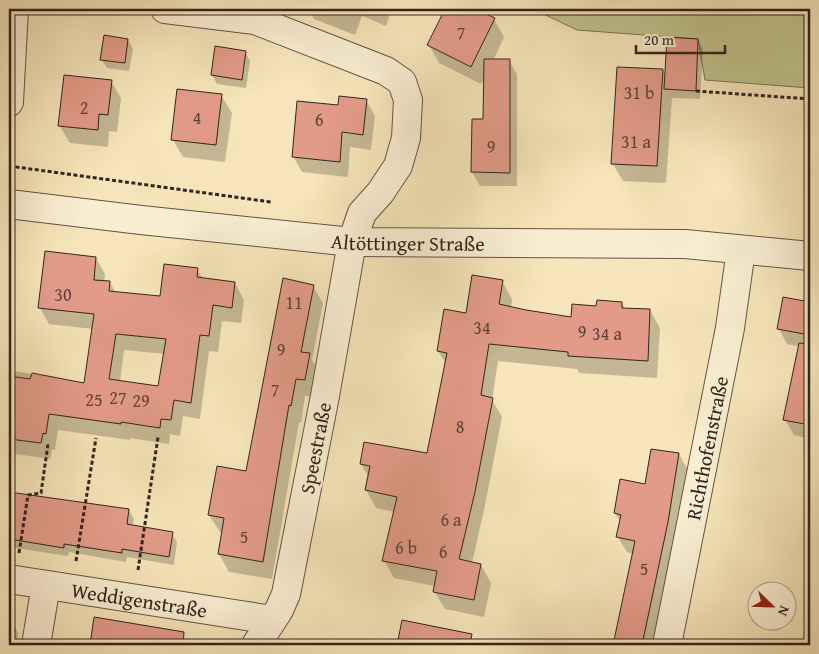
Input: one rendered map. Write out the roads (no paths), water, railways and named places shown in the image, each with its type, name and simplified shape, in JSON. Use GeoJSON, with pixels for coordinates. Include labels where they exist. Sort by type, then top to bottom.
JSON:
{"type":"FeatureCollection","features":[{"type":"Feature","properties":{"kind":"street"},"geometry":{"type":"LineString","coordinates":[[9,102],[14,9]]}},
{"type":"Feature","properties":{"kind":"street","name":"Speestraße"},"geometry":{"type":"LineString","coordinates":[[166,9],[255,20],[386,71],[402,82],[408,100],[406,138],[398,166],[380,193],[362,213],[352,242],[286,594],[279,610],[256,645]]}},
{"type":"Feature","properties":{"kind":"street","name":"Altöttinger Straße"},"geometry":{"type":"LineString","coordinates":[[9,204],[352,242],[685,244],[810,256]]}},
{"type":"Feature","properties":{"kind":"street","name":"Richthofenstraße"},"geometry":{"type":"LineString","coordinates":[[668,645],[730,328],[742,250]]}},
{"type":"Feature","properties":{"kind":"street","name":"Weddigenstraße"},"geometry":{"type":"LineString","coordinates":[[13,570],[46,585],[272,620]]}},
{"type":"Feature","properties":{"kind":"street"},"geometry":{"type":"LineString","coordinates":[[36,645],[46,585]]}}]}
